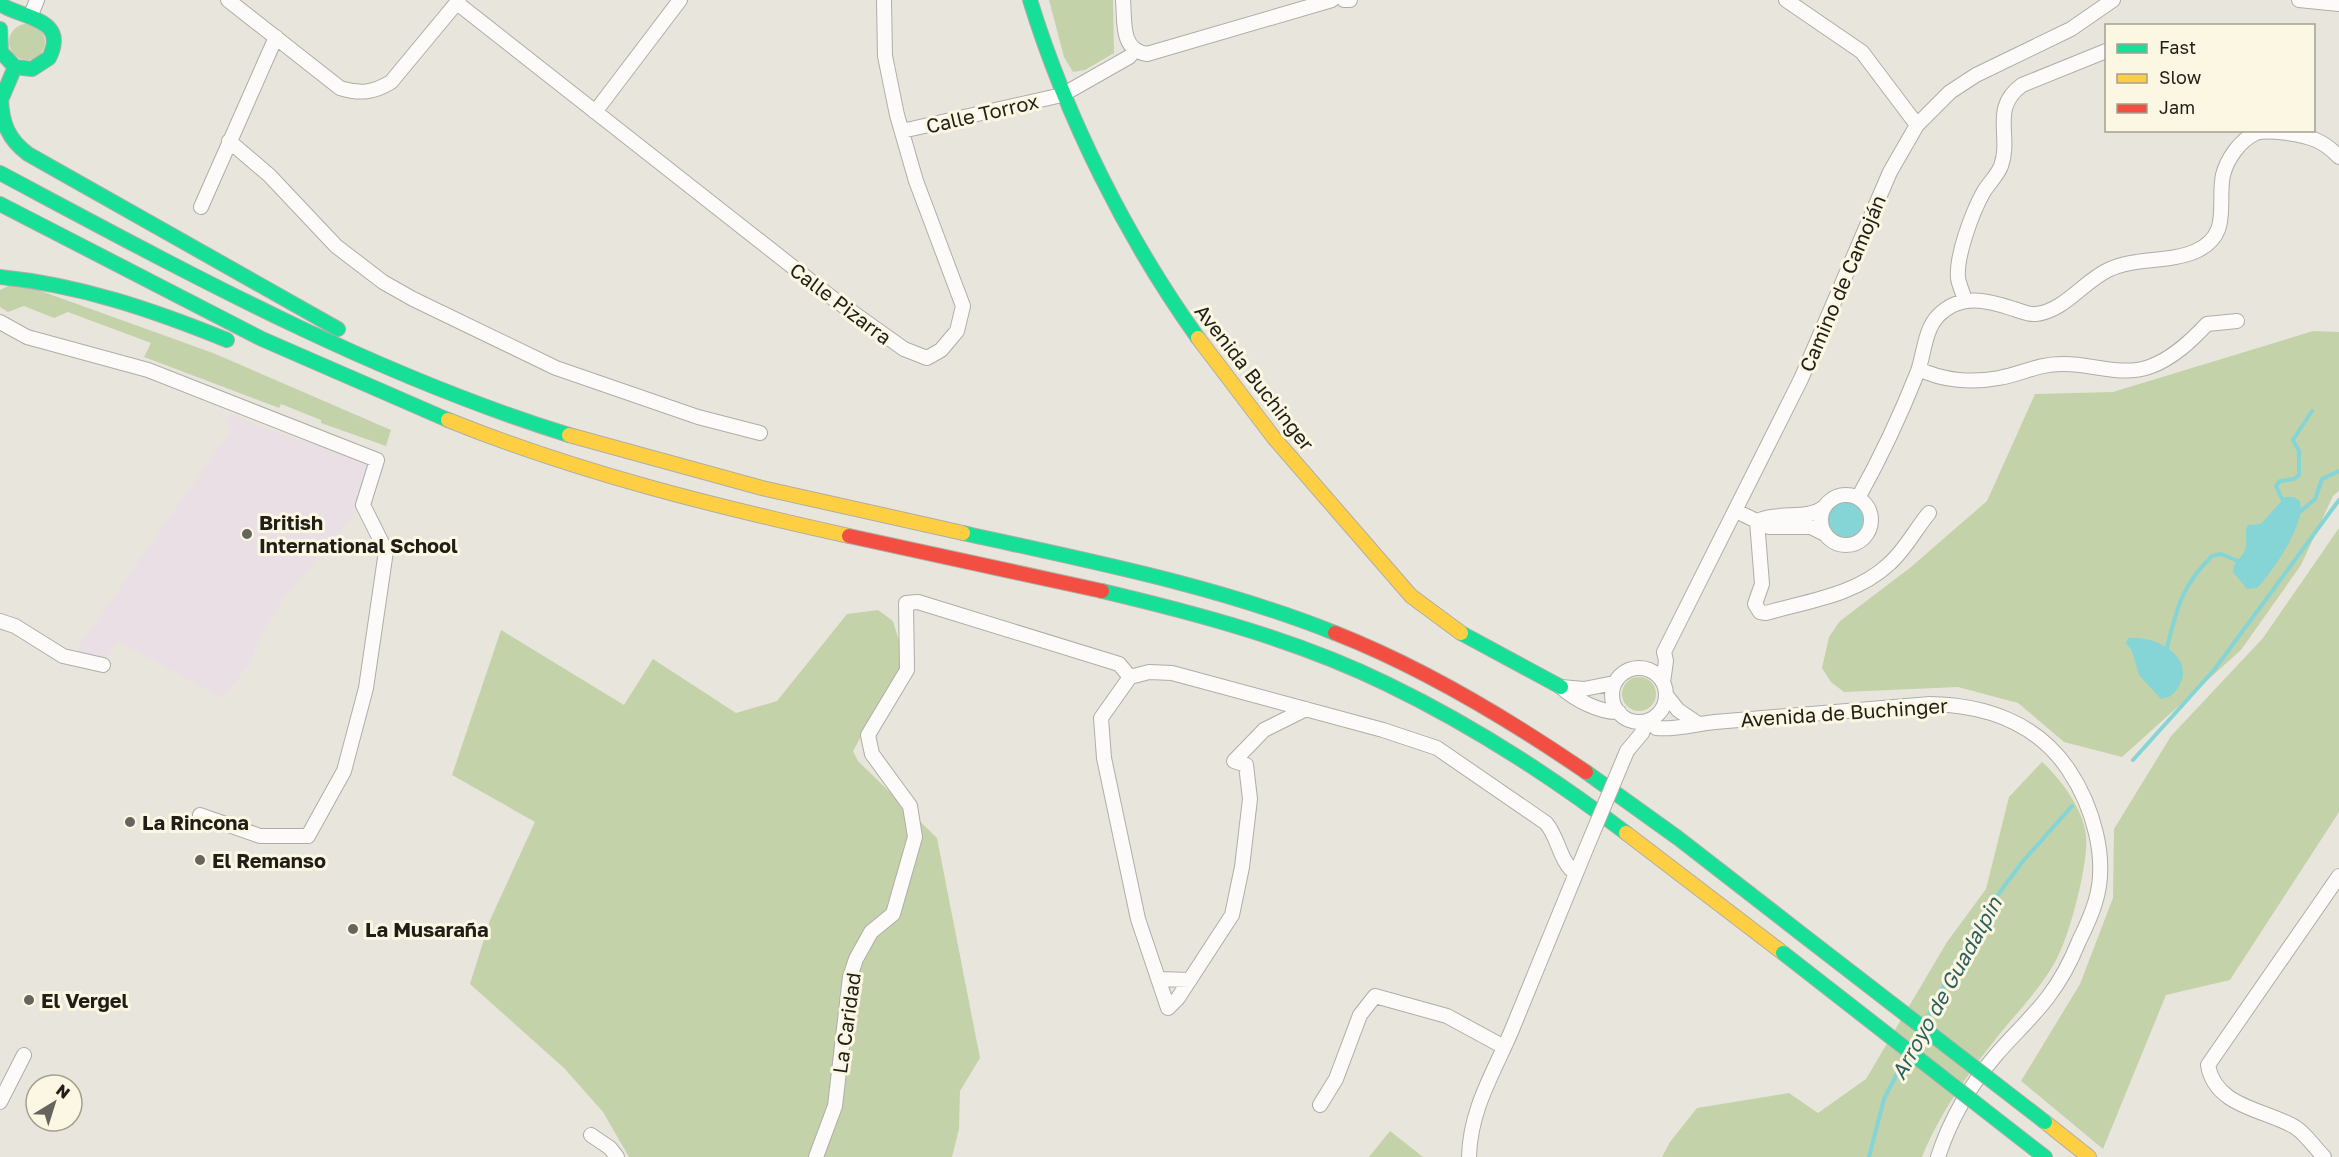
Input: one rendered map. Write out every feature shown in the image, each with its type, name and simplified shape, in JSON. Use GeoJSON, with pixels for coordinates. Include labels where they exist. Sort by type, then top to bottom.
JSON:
{"type":"FeatureCollection","features":[{"type":"Feature","properties":{"kind":"main road","name":"Avenida Buchinger"},"geometry":{"type":"LineString","coordinates":[[1030,0],[1042,43],[1062,95],[1150,267],[1203,345],[1251,408],[1411,596],[1439,620],[1509,662],[1561,687]]}},
{"type":"Feature","properties":{"kind":"main road"},"geometry":{"type":"LineString","coordinates":[[0,4],[43,20],[54,35],[53,54],[48,62],[32,70],[15,67],[1,52],[1,30],[15,17],[28,15]]}},
{"type":"Feature","properties":{"kind":"main road"},"geometry":{"type":"LineString","coordinates":[[15,67],[1,101],[5,130],[16,146],[347,334],[386,366]]}},
{"type":"Feature","properties":{"kind":"main road"},"geometry":{"type":"LineString","coordinates":[[0,173],[217,288],[386,366],[548,428],[692,470],[882,516],[1171,579],[1288,614],[1366,645],[1448,684],[1537,736],[1631,801],[2089,1157]]}},
{"type":"Feature","properties":{"kind":"main road"},"geometry":{"type":"LineString","coordinates":[[0,204],[209,314],[297,357],[437,417],[534,452],[680,496],[827,532],[1125,596],[1236,627],[1324,656],[1435,708],[1531,765],[1588,803],[2045,1157]]}},
{"type":"Feature","properties":{"kind":"main road"},"geometry":{"type":"LineString","coordinates":[[0,277],[36,280],[102,294],[164,314],[241,346],[297,357]]}},
{"type":"Feature","properties":{"kind":"street"},"geometry":{"type":"LineString","coordinates":[[28,15],[37,0]]}},
{"type":"Feature","properties":{"kind":"street"},"geometry":{"type":"LineString","coordinates":[[228,0],[340,88],[357,93],[377,91],[402,70],[458,2]]}},
{"type":"Feature","properties":{"kind":"street"},"geometry":{"type":"LineString","coordinates":[[595,112],[680,0]]}},
{"type":"Feature","properties":{"kind":"street","name":"Calle Pizarra"},"geometry":{"type":"LineString","coordinates":[[458,2],[831,297],[903,349],[927,358],[941,350],[957,331],[963,306],[916,181],[902,131],[885,56],[884,0]]}},
{"type":"Feature","properties":{"kind":"street"},"geometry":{"type":"LineString","coordinates":[[1124,0],[1127,40],[1135,50],[1147,54],[1332,0]]}},
{"type":"Feature","properties":{"kind":"street"},"geometry":{"type":"LineString","coordinates":[[1344,0],[1350,0]]}},
{"type":"Feature","properties":{"kind":"street"},"geometry":{"type":"LineString","coordinates":[[1786,0],[1862,52],[1917,125]]}},
{"type":"Feature","properties":{"kind":"street","name":"Camino de Camoján"},"geometry":{"type":"LineString","coordinates":[[1665,689],[1664,652],[1801,379],[1890,172],[1917,125],[1950,92],[1976,75],[2071,29],[2112,0]]}},
{"type":"Feature","properties":{"kind":"street"},"geometry":{"type":"LineString","coordinates":[[2299,0],[2339,4]]}},
{"type":"Feature","properties":{"kind":"street"},"geometry":{"type":"LineString","coordinates":[[201,207],[276,37]]}},
{"type":"Feature","properties":{"kind":"street","name":"Calle Torrox"},"geometry":{"type":"LineString","coordinates":[[902,131],[1062,95],[1129,57],[1135,50]]}},
{"type":"Feature","properties":{"kind":"street"},"geometry":{"type":"LineString","coordinates":[[1965,300],[1958,278],[1960,262],[1981,196],[2001,165],[2004,143],[2002,123],[2011,93],[2022,85],[2105,51]]}},
{"type":"Feature","properties":{"kind":"street"},"geometry":{"type":"LineString","coordinates":[[1858,498],[1879,461],[1919,369],[1924,347],[1936,318],[1948,307],[1965,300],[1980,300],[2033,315],[2049,312],[2090,279],[2111,268],[2197,251],[2212,239],[2222,222],[2223,177],[2228,160],[2257,133],[2311,136],[2329,146],[2339,157]]}},
{"type":"Feature","properties":{"kind":"street"},"geometry":{"type":"LineString","coordinates":[[229,141],[269,175],[336,246],[383,282],[413,299],[556,368],[698,417],[759,433]]}},
{"type":"Feature","properties":{"kind":"street"},"geometry":{"type":"LineString","coordinates":[[1919,369],[1931,375],[1969,381],[2001,378],[2049,364],[2083,364],[2103,369],[2147,368],[2163,361],[2189,342],[2207,324],[2237,321]]}},
{"type":"Feature","properties":{"kind":"street"},"geometry":{"type":"LineString","coordinates":[[0,322],[27,337],[148,370],[377,460],[363,505],[386,551],[366,688],[344,771],[308,836],[260,836],[200,815]]}},
{"type":"Feature","properties":{"kind":"street"},"geometry":{"type":"LineString","coordinates":[[1757,521],[1770,515],[1812,514],[1841,495],[1858,498],[1866,505],[1871,519],[1863,538],[1844,545],[1830,540],[1821,521],[1824,507]]}},
{"type":"Feature","properties":{"kind":"street"},"geometry":{"type":"LineString","coordinates":[[1736,511],[1769,527],[1811,527],[1826,534]]}},
{"type":"Feature","properties":{"kind":"street"},"geometry":{"type":"LineString","coordinates":[[1757,521],[1762,584],[1755,604],[1760,612],[1766,613],[1816,600],[1872,578],[1890,564],[1929,513]]}},
{"type":"Feature","properties":{"kind":"street","name":"La Caridad"},"geometry":{"type":"LineString","coordinates":[[816,1157],[835,1106],[850,977],[856,959],[871,932],[893,914],[915,837],[910,806],[872,754],[868,735],[907,670],[906,603],[918,602],[949,614],[1087,653],[1119,664],[1130,676]]}},
{"type":"Feature","properties":{"kind":"street"},"geometry":{"type":"LineString","coordinates":[[0,621],[15,626],[63,656],[103,665]]}},
{"type":"Feature","properties":{"kind":"street","name":"Camino de Camoján"},"geometry":{"type":"LineString","coordinates":[[1642,668],[1655,655],[1664,652]]}},
{"type":"Feature","properties":{"kind":"street"},"geometry":{"type":"LineString","coordinates":[[1627,751],[1626,732],[1612,700],[1614,683],[1628,669],[1642,668],[1654,672],[1678,710],[1697,723]]}},
{"type":"Feature","properties":{"kind":"street"},"geometry":{"type":"LineString","coordinates":[[1306,710],[1264,730],[1234,761],[1246,765],[1250,799],[1242,867],[1232,915],[1190,980],[1168,1008],[1138,919],[1104,758],[1101,718],[1130,676],[1149,672],[1172,673],[1306,710],[1418,742],[1453,758],[1546,823],[1554,833],[1566,863],[1576,874]]}},
{"type":"Feature","properties":{"kind":"street","name":"Avenida Buchinger"},"geometry":{"type":"LineString","coordinates":[[1561,687],[1584,689],[1614,683]]}},
{"type":"Feature","properties":{"kind":"street","name":"Avenida Buchinger"},"geometry":{"type":"LineString","coordinates":[[1561,687],[1569,694],[1609,713],[1620,714]]}},
{"type":"Feature","properties":{"kind":"street"},"geometry":{"type":"LineString","coordinates":[[1469,1157],[1470,1135],[1482,1092],[1504,1047],[1627,751],[1642,733],[1648,720],[1663,708],[1665,689]]}},
{"type":"Feature","properties":{"kind":"street","name":"Avenida de Buchinger"},"geometry":{"type":"LineString","coordinates":[[1648,720],[1656,728],[1689,728],[1697,723],[1930,704],[1961,704],[1984,709],[2030,732],[2049,747],[2080,787],[2088,806],[2098,850],[2100,875],[2096,902],[2059,982],[1972,1087],[1944,1139],[1938,1157]]}},
{"type":"Feature","properties":{"kind":"street"},"geometry":{"type":"LineString","coordinates":[[1620,714],[1634,721],[1648,720]]}},
{"type":"Feature","properties":{"kind":"street"},"geometry":{"type":"LineString","coordinates":[[2325,1157],[2296,1128],[2234,1102],[2210,1078],[2208,1065],[2339,876]]}},
{"type":"Feature","properties":{"kind":"street"},"geometry":{"type":"LineString","coordinates":[[1159,979],[1190,980]]}},
{"type":"Feature","properties":{"kind":"street"},"geometry":{"type":"LineString","coordinates":[[1320,1106],[1336,1079],[1360,1015],[1375,996],[1447,1016],[1504,1047]]}},
{"type":"Feature","properties":{"kind":"street"},"geometry":{"type":"LineString","coordinates":[[0,1102],[24,1055]]}},
{"type":"Feature","properties":{"kind":"street"},"geometry":{"type":"LineString","coordinates":[[591,1135],[610,1148],[617,1157]]}},
{"type":"Feature","properties":{"kind":"shaded area","name":"British International School"},"geometry":{"type":"Polygon","coordinates":[[[230,414],[295,439],[359,454],[367,460],[370,468],[357,511],[285,597],[261,635],[249,665],[222,698],[117,641],[107,657],[97,659],[74,653],[232,428],[224,422],[230,414]]]}},
{"type":"Feature","properties":{"kind":"green space"},"geometry":{"type":"Polygon","coordinates":[[[1049,0],[1113,0],[1114,53],[1085,70],[1073,72],[1064,57],[1049,0]]]}},
{"type":"Feature","properties":{"kind":"green space"},"geometry":{"type":"Polygon","coordinates":[[[27,24],[40,29],[45,42],[40,55],[27,60],[14,55],[9,42],[14,29],[27,24]]]}},
{"type":"Feature","properties":{"kind":"green space"},"geometry":{"type":"Polygon","coordinates":[[[10,285],[27,286],[213,353],[391,430],[386,446],[321,423],[321,420],[281,404],[279,408],[144,357],[151,343],[68,312],[54,318],[24,306],[8,312],[0,307],[0,290],[10,285]]]}},
{"type":"Feature","properties":{"kind":"green space"},"geometry":{"type":"Polygon","coordinates":[[[2313,331],[2339,332],[2339,491],[2333,496],[2301,565],[2241,650],[2122,757],[2064,742],[2018,703],[1958,687],[1844,692],[1831,682],[1822,668],[1829,637],[1840,621],[1911,567],[1987,501],[2035,394],[2113,392],[2313,331]]]}},
{"type":"Feature","properties":{"kind":"green space"},"geometry":{"type":"Polygon","coordinates":[[[2339,528],[2339,812],[2230,980],[2166,995],[2103,1149],[2021,1081],[2080,984],[2113,898],[2114,829],[2171,736],[2263,638],[2339,528]]]}},
{"type":"Feature","properties":{"kind":"green space"},"geometry":{"type":"Polygon","coordinates":[[[878,610],[893,621],[900,644],[901,671],[883,697],[853,751],[858,761],[937,838],[980,1058],[960,1091],[959,1129],[952,1157],[629,1157],[603,1112],[564,1068],[470,984],[490,920],[535,822],[452,775],[501,630],[624,705],[653,659],[736,713],[777,701],[847,614],[878,610]]]}},
{"type":"Feature","properties":{"kind":"green space"},"geometry":{"type":"Polygon","coordinates":[[[1639,677],[1651,682],[1656,694],[1651,706],[1639,711],[1627,706],[1622,694],[1627,682],[1639,677]]]}},
{"type":"Feature","properties":{"kind":"green space"},"geometry":{"type":"Polygon","coordinates":[[[2042,762],[2070,795],[2081,815],[2086,835],[2082,878],[2069,929],[2059,954],[2047,974],[1968,1075],[1947,1107],[1922,1157],[1662,1157],[1670,1142],[1697,1108],[1789,1093],[1818,1113],[1866,1079],[1947,942],[1986,889],[2009,797],[2042,762]]]}},
{"type":"Feature","properties":{"kind":"green space"},"geometry":{"type":"Polygon","coordinates":[[[1390,1131],[1423,1157],[1369,1157],[1390,1131]]]}},
{"type":"Feature","properties":{"kind":"water"},"geometry":{"type":"Polygon","coordinates":[[[2285,497],[2294,497],[2300,501],[2301,511],[2298,522],[2287,547],[2264,580],[2257,588],[2247,589],[2233,572],[2235,564],[2246,547],[2248,525],[2261,524],[2285,497]]]}},
{"type":"Feature","properties":{"kind":"water"},"geometry":{"type":"Polygon","coordinates":[[[1845,502],[1858,507],[1863,520],[1858,533],[1845,538],[1832,533],[1827,520],[1832,507],[1845,502]]]}},
{"type":"Feature","properties":{"kind":"water"},"geometry":{"type":"Polygon","coordinates":[[[2128,638],[2154,641],[2175,654],[2181,663],[2183,673],[2180,684],[2171,696],[2161,699],[2139,675],[2132,651],[2126,643],[2128,638]]]}},
{"type":"Feature","properties":{"kind":"waterway"},"geometry":{"type":"LineString","coordinates":[[2284,503],[2276,486],[2280,481],[2294,479],[2299,475],[2299,451],[2293,440],[2312,411]]}},
{"type":"Feature","properties":{"kind":"waterway"},"geometry":{"type":"LineString","coordinates":[[2300,512],[2315,499],[2322,479],[2339,471]]}},
{"type":"Feature","properties":{"kind":"waterway","name":"Arroyo de Guadalpin"},"geometry":{"type":"LineString","coordinates":[[2133,760],[2214,670],[2339,500]]}},
{"type":"Feature","properties":{"kind":"waterway"},"geometry":{"type":"LineString","coordinates":[[2166,652],[2181,600],[2193,578],[2212,556],[2221,554],[2238,561]]}},
{"type":"Feature","properties":{"kind":"waterway","name":"Arroyo de Guadalpin"},"geometry":{"type":"LineString","coordinates":[[1926,1020],[1979,920],[2023,861],[2072,806]]}},
{"type":"Feature","properties":{"kind":"waterway","name":"Arroyo de Guadalpin"},"geometry":{"type":"LineString","coordinates":[[1869,1157],[1884,1099],[1905,1058]]}},
{"type":"Feature","properties":{"kind":"traffic: fast"},"geometry":{"type":"LineString","coordinates":[[1030,0],[1061,88],[1101,176],[1147,260],[1198,338]]}},
{"type":"Feature","properties":{"kind":"traffic: fast"},"geometry":{"type":"LineString","coordinates":[[0,4],[48,27],[53,35],[54,45],[49,58],[32,69],[15,67],[1,52],[0,29]]}},
{"type":"Feature","properties":{"kind":"traffic: fast"},"geometry":{"type":"LineString","coordinates":[[0,102],[15,67]]}},
{"type":"Feature","properties":{"kind":"traffic: fast"},"geometry":{"type":"LineString","coordinates":[[1,99],[7,130],[15,142],[28,154],[338,329]]}},
{"type":"Feature","properties":{"kind":"traffic: fast"},"geometry":{"type":"LineString","coordinates":[[0,173],[278,318],[422,382],[569,435]]}},
{"type":"Feature","properties":{"kind":"traffic: fast"},"geometry":{"type":"LineString","coordinates":[[0,204],[262,339],[448,420]]}},
{"type":"Feature","properties":{"kind":"traffic: fast"},"geometry":{"type":"LineString","coordinates":[[0,277],[59,286],[116,300],[227,340]]}},
{"type":"Feature","properties":{"kind":"traffic: fast"},"geometry":{"type":"LineString","coordinates":[[963,533],[1104,564],[1198,588],[1290,616],[1335,633]]}},
{"type":"Feature","properties":{"kind":"traffic: fast"},"geometry":{"type":"LineString","coordinates":[[1102,591],[1175,609],[1283,641],[1353,668],[1419,700],[1510,752],[1569,791],[1626,833]]}},
{"type":"Feature","properties":{"kind":"traffic: fast"},"geometry":{"type":"LineString","coordinates":[[1461,633],[1561,687]]}},
{"type":"Feature","properties":{"kind":"traffic: fast"},"geometry":{"type":"LineString","coordinates":[[1586,772],[1678,838],[1799,932]]}},
{"type":"Feature","properties":{"kind":"traffic: fast"},"geometry":{"type":"LineString","coordinates":[[1799,932],[2045,1122]]}},
{"type":"Feature","properties":{"kind":"traffic: fast"},"geometry":{"type":"LineString","coordinates":[[1783,953],[2028,1144]]}},
{"type":"Feature","properties":{"kind":"traffic: fast"},"geometry":{"type":"LineString","coordinates":[[2028,1144],[2045,1157]]}},
{"type":"Feature","properties":{"kind":"traffic: slow"},"geometry":{"type":"LineString","coordinates":[[1198,338],[1274,438],[1411,596],[1461,633]]}},
{"type":"Feature","properties":{"kind":"traffic: slow"},"geometry":{"type":"LineString","coordinates":[[448,420],[596,472],[747,513],[849,536]]}},
{"type":"Feature","properties":{"kind":"traffic: slow"},"geometry":{"type":"LineString","coordinates":[[569,435],[762,488],[963,533]]}},
{"type":"Feature","properties":{"kind":"traffic: slow"},"geometry":{"type":"LineString","coordinates":[[1626,833],[1783,953]]}},
{"type":"Feature","properties":{"kind":"traffic: slow"},"geometry":{"type":"LineString","coordinates":[[2045,1122],[2089,1157]]}},
{"type":"Feature","properties":{"kind":"traffic: jam"},"geometry":{"type":"LineString","coordinates":[[849,536],[1102,591]]}},
{"type":"Feature","properties":{"kind":"traffic: jam"},"geometry":{"type":"LineString","coordinates":[[1335,633],[1401,662],[1464,695],[1526,732],[1586,772]]}},
{"type":"Feature","properties":{"kind":"place","name":"British International School"},"geometry":{"type":"Point","coordinates":[247,534]}},
{"type":"Feature","properties":{"kind":"place","name":"La Rincona"},"geometry":{"type":"Point","coordinates":[130,822]}},
{"type":"Feature","properties":{"kind":"place","name":"El Remanso"},"geometry":{"type":"Point","coordinates":[200,860]}},
{"type":"Feature","properties":{"kind":"place","name":"La Musaraña"},"geometry":{"type":"Point","coordinates":[353,929]}},
{"type":"Feature","properties":{"kind":"place","name":"El Vergel"},"geometry":{"type":"Point","coordinates":[29,1000]}}]}
